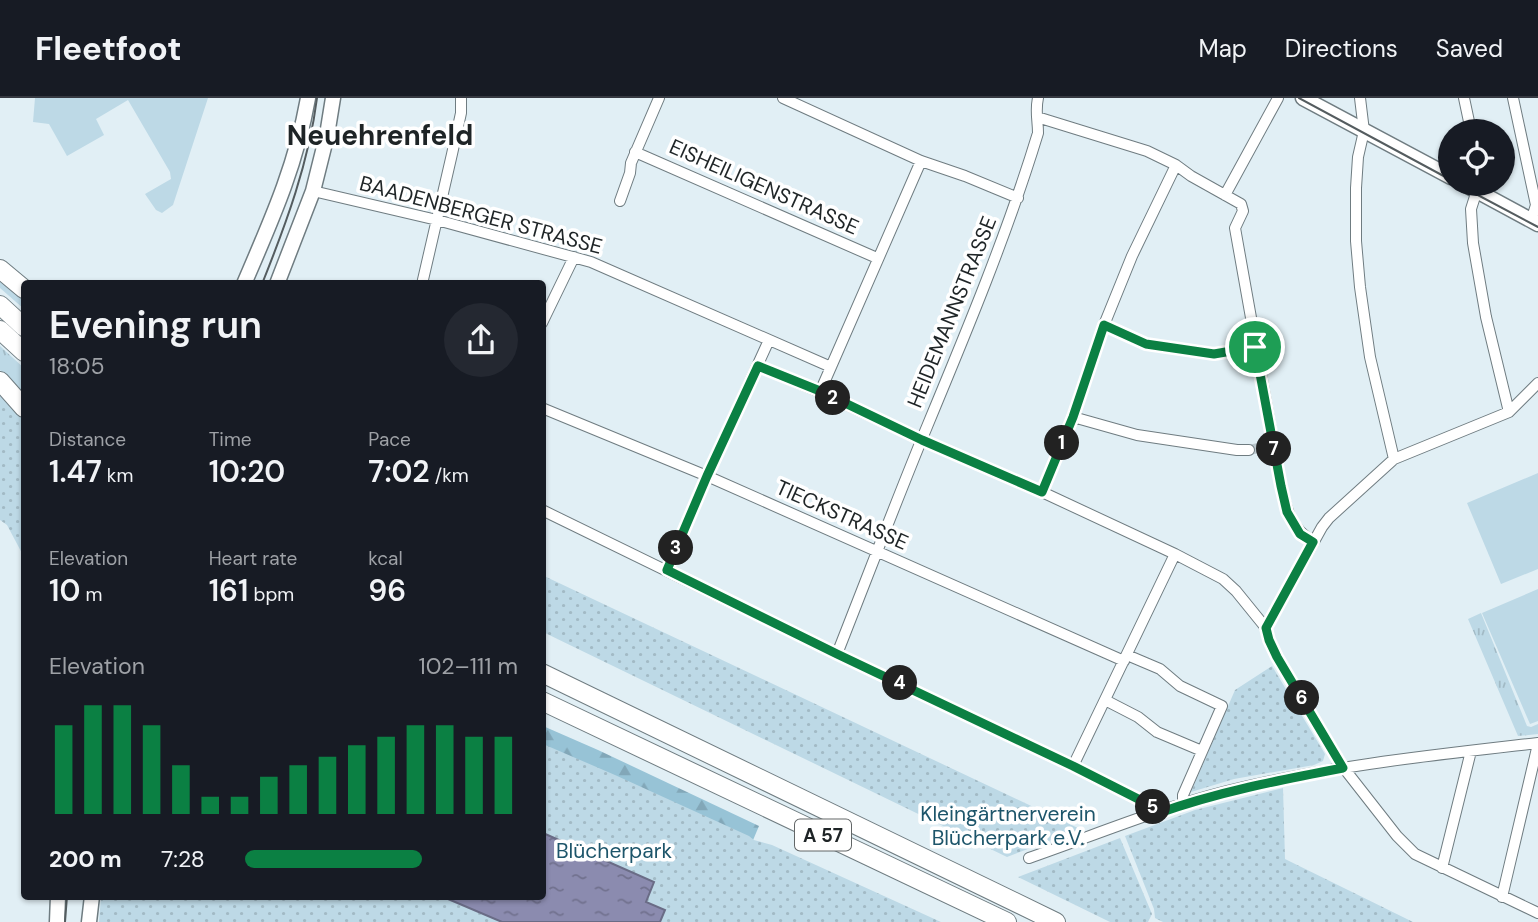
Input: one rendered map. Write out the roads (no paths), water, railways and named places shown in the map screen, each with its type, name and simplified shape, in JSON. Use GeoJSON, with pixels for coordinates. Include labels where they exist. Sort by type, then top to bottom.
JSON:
{"type":"FeatureCollection","features":[{"type":"Feature","properties":{"kind":"highway"},"geometry":{"type":"LineString","coordinates":[[0,269],[21,286]]}},
{"type":"Feature","properties":{"kind":"highway"},"geometry":{"type":"LineString","coordinates":[[0,305],[21,324]]}},
{"type":"Feature","properties":{"kind":"highway"},"geometry":{"type":"LineString","coordinates":[[0,330],[21,349]]}},
{"type":"Feature","properties":{"kind":"highway"},"geometry":{"type":"LineString","coordinates":[[0,381],[21,405]]}},
{"type":"Feature","properties":{"kind":"highway","name":"A 57"},"geometry":{"type":"LineString","coordinates":[[546,675],[1056,922]]}},
{"type":"Feature","properties":{"kind":"highway","name":"A 57"},"geometry":{"type":"LineString","coordinates":[[546,703],[1007,922]]}},
{"type":"Feature","properties":{"kind":"highway"},"geometry":{"type":"LineString","coordinates":[[546,716],[613,743],[639,748]]}},
{"type":"Feature","properties":{"kind":"main road"},"geometry":{"type":"LineString","coordinates":[[246,280],[287,180],[301,135],[308,98]]}},
{"type":"Feature","properties":{"kind":"main road"},"geometry":{"type":"LineString","coordinates":[[279,280],[313,191],[333,98]]}},
{"type":"Feature","properties":{"kind":"main road"},"geometry":{"type":"LineString","coordinates":[[1303,98],[1438,170]]}},
{"type":"Feature","properties":{"kind":"main road"},"geometry":{"type":"LineString","coordinates":[[1490,196],[1534,222]]}},
{"type":"Feature","properties":{"kind":"main road"},"geometry":{"type":"LineString","coordinates":[[57,922],[58,900]]}},
{"type":"Feature","properties":{"kind":"main road"},"geometry":{"type":"LineString","coordinates":[[89,922],[92,900]]}},
{"type":"Feature","properties":{"kind":"street"},"geometry":{"type":"LineString","coordinates":[[423,280],[461,113],[461,98]]}},
{"type":"Feature","properties":{"kind":"street","name":"EISHEILIGENSTRASSE"},"geometry":{"type":"LineString","coordinates":[[620,201],[635,152],[659,98]]}},
{"type":"Feature","properties":{"kind":"street"},"geometry":{"type":"LineString","coordinates":[[783,98],[921,161],[1018,198]]}},
{"type":"Feature","properties":{"kind":"street","name":"HEIDEMANNSTRASSE"},"geometry":{"type":"LineString","coordinates":[[837,654],[949,378],[1018,198],[1038,133],[1035,110],[1038,98]]}},
{"type":"Feature","properties":{"kind":"street"},"geometry":{"type":"LineString","coordinates":[[1225,195],[1278,98]]}},
{"type":"Feature","properties":{"kind":"street"},"geometry":{"type":"LineString","coordinates":[[1360,98],[1364,131],[1358,157],[1356,188],[1356,241],[1360,287],[1370,357],[1394,459]]}},
{"type":"Feature","properties":{"kind":"street"},"geometry":{"type":"LineString","coordinates":[[1464,98],[1468,119]]}},
{"type":"Feature","properties":{"kind":"street"},"geometry":{"type":"LineString","coordinates":[[1513,98],[1536,205],[1534,222]]}},
{"type":"Feature","properties":{"kind":"street"},"geometry":{"type":"LineString","coordinates":[[1037,117],[1147,151],[1241,204],[1243,211],[1235,228],[1268,446],[1287,512],[1300,534],[1313,542]]}},
{"type":"Feature","properties":{"kind":"street","name":"EISHEILIGENSTRASSE"},"geometry":{"type":"LineString","coordinates":[[635,152],[877,258]]}},
{"type":"Feature","properties":{"kind":"street"},"geometry":{"type":"LineString","coordinates":[[820,391],[921,161]]}},
{"type":"Feature","properties":{"kind":"street"},"geometry":{"type":"LineString","coordinates":[[1042,492],[1073,417],[1104,325],[1132,256],[1176,165]]}},
{"type":"Feature","properties":{"kind":"street","name":"BAADENBERGER STRASSE"},"geometry":{"type":"LineString","coordinates":[[313,191],[437,220],[591,262],[831,367]]}},
{"type":"Feature","properties":{"kind":"street"},"geometry":{"type":"LineString","coordinates":[[1472,196],[1473,243],[1486,317],[1509,412]]}},
{"type":"Feature","properties":{"kind":"street"},"geometry":{"type":"LineString","coordinates":[[546,315],[574,257]]}},
{"type":"Feature","properties":{"kind":"street"},"geometry":{"type":"LineString","coordinates":[[1104,325],[1146,344],[1200,352],[1214,354],[1255,347]]}},
{"type":"Feature","properties":{"kind":"street"},"geometry":{"type":"LineString","coordinates":[[667,570],[769,340]]}},
{"type":"Feature","properties":{"kind":"street"},"geometry":{"type":"LineString","coordinates":[[758,366],[820,391],[922,440],[1042,492],[1223,579],[1266,628],[1277,657],[1343,768],[1406,845],[1415,854],[1442,868],[1538,913]]}},
{"type":"Feature","properties":{"kind":"street"},"geometry":{"type":"LineString","coordinates":[[1266,628],[1329,518],[1394,459],[1509,412],[1538,383]]}},
{"type":"Feature","properties":{"kind":"street","name":"TIECKSTRASSE"},"geometry":{"type":"LineString","coordinates":[[546,410],[707,476],[1126,658],[1160,669],[1180,686],[1222,706],[1202,751]]}},
{"type":"Feature","properties":{"kind":"street"},"geometry":{"type":"LineString","coordinates":[[1073,417],[1137,435],[1249,450]]}},
{"type":"Feature","properties":{"kind":"street"},"geometry":{"type":"LineString","coordinates":[[546,512],[1073,766],[1152,806],[1156,814]]}},
{"type":"Feature","properties":{"kind":"street"},"geometry":{"type":"LineString","coordinates":[[1073,766],[1175,554]]}},
{"type":"Feature","properties":{"kind":"street"},"geometry":{"type":"LineString","coordinates":[[1105,700],[1138,717],[1157,732],[1202,751],[1183,795],[1183,804]]}},
{"type":"Feature","properties":{"kind":"street"},"geometry":{"type":"LineString","coordinates":[[1030,858],[1183,804],[1266,782],[1343,768],[1538,743],[1502,897]]}},
{"type":"Feature","properties":{"kind":"street"},"geometry":{"type":"LineString","coordinates":[[1442,868],[1471,751]]}},
{"type":"Feature","properties":{"kind":"water"},"geometry":{"type":"Polygon","coordinates":[[[546,834],[654,882],[646,902],[665,910],[660,922],[502,922],[450,900],[546,900],[546,834]]]}},
{"type":"Feature","properties":{"kind":"tunnel"},"geometry":{"type":"LineString","coordinates":[[1249,450],[1263,447]]}},
{"type":"Feature","properties":{"kind":"tram line"},"geometry":{"type":"LineString","coordinates":[[264,280],[288,216],[302,169],[317,98]]}},
{"type":"Feature","properties":{"kind":"tram line"},"geometry":{"type":"LineString","coordinates":[[1299,98],[1438,173]]}},
{"type":"Feature","properties":{"kind":"tram line"},"geometry":{"type":"LineString","coordinates":[[1480,196],[1538,227]]}},
{"type":"Feature","properties":{"kind":"tram line"},"geometry":{"type":"LineString","coordinates":[[65,922],[67,900]]}},
{"type":"Feature","properties":{"kind":"district","name":"Neuehrenfeld"},"geometry":{"type":"Point","coordinates":[380,135]}},
{"type":"Feature","properties":{"kind":"park label","name":"Kleingärtnerverein Blücherpark e.V."},"geometry":{"type":"Point","coordinates":[1008,826]}},
{"type":"Feature","properties":{"kind":"park label","name":"Blücherpark"},"geometry":{"type":"Point","coordinates":[614,851]}}]}
